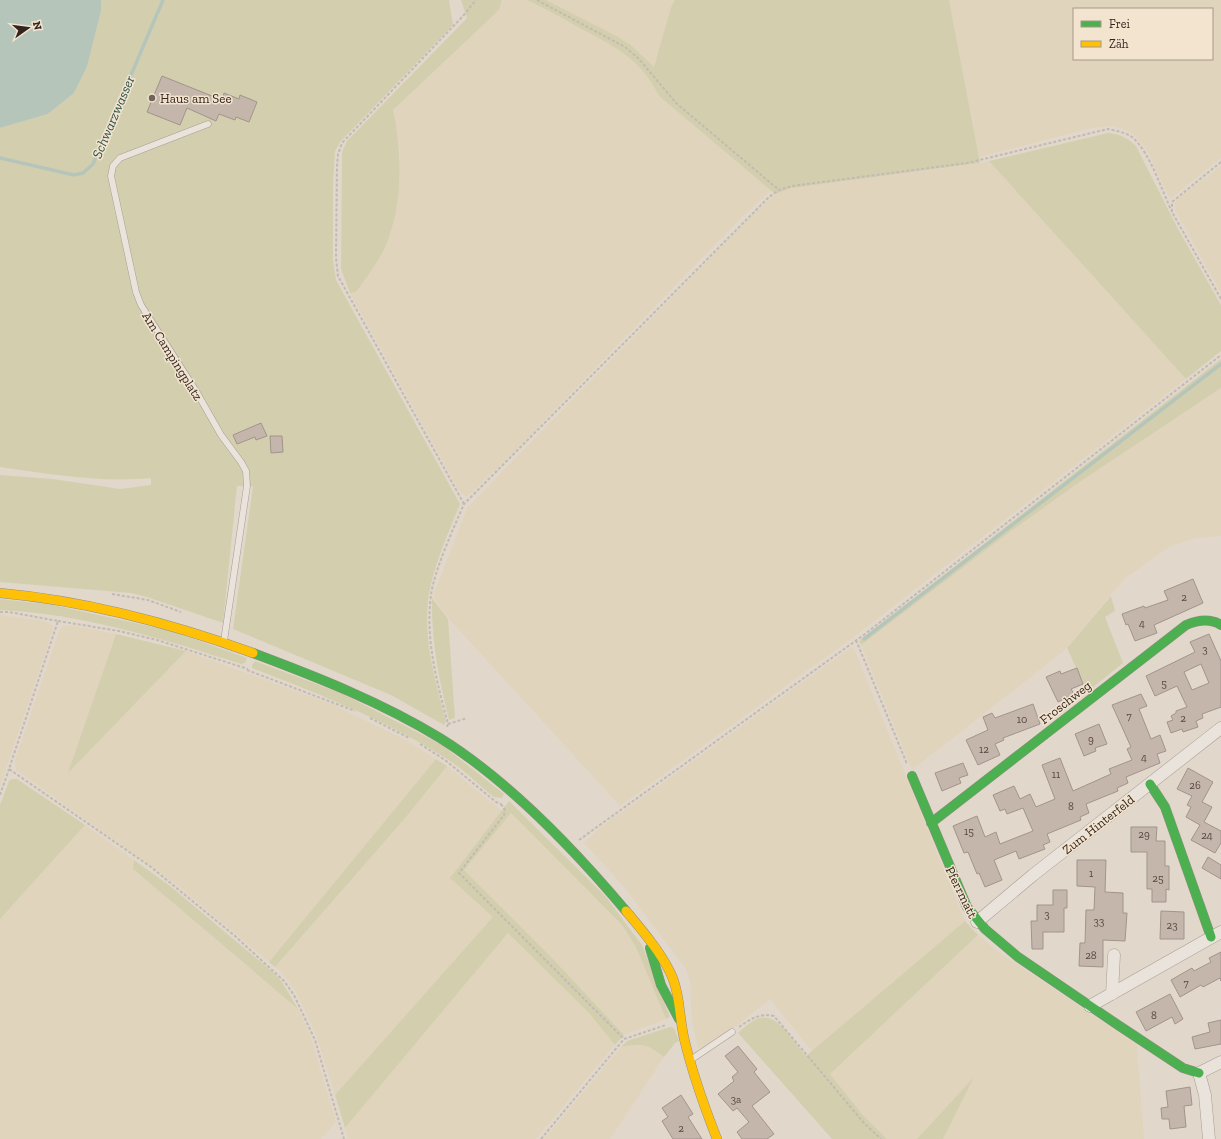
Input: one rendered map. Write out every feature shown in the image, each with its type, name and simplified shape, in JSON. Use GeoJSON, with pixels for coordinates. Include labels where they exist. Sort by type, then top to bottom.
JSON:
{"type":"FeatureCollection","features":[{"type":"Feature","properties":{"kind":"street"},"geometry":{"type":"LineString","coordinates":[[0,593],[26,594],[125,612],[224,641],[352,691],[442,739],[485,771],[511,792],[569,848],[622,905],[667,966],[675,982],[679,1002],[680,1021],[691,1060],[708,1116],[718,1139]]}},
{"type":"Feature","properties":{"kind":"street","name":"Froschweg"},"geometry":{"type":"LineString","coordinates":[[931,823],[1186,625],[1196,621],[1205,620],[1217,622],[1221,625]]}},
{"type":"Feature","properties":{"kind":"street","name":"Zum Hinterfeld"},"geometry":{"type":"LineString","coordinates":[[977,922],[1033,875],[1221,728]]}},
{"type":"Feature","properties":{"kind":"street","name":"Pferrmatt"},"geometry":{"type":"LineString","coordinates":[[912,776],[967,907],[977,922],[994,940],[1182,1068],[1199,1073]]}},
{"type":"Feature","properties":{"kind":"street"},"geometry":{"type":"LineString","coordinates":[[1090,1006],[1216,935],[1165,807],[1150,784]]}},
{"type":"Feature","properties":{"kind":"street"},"geometry":{"type":"LineString","coordinates":[[648,940],[657,976],[666,998],[680,1021]]}},
{"type":"Feature","properties":{"kind":"street"},"geometry":{"type":"LineString","coordinates":[[1112,994],[1114,955]]}},
{"type":"Feature","properties":{"kind":"street"},"geometry":{"type":"LineString","coordinates":[[1210,1139],[1206,1095],[1199,1073],[1221,1062]]}},
{"type":"Feature","properties":{"kind":"lane","name":"Am Campingplatz"},"geometry":{"type":"LineString","coordinates":[[208,124],[120,158],[113,166],[111,176],[136,292],[141,305],[196,391],[221,435],[246,471],[247,486],[224,641]]}},
{"type":"Feature","properties":{"kind":"lane"},"geometry":{"type":"LineString","coordinates":[[691,1060],[732,1032]]}},
{"type":"Feature","properties":{"kind":"path"},"geometry":{"type":"LineString","coordinates":[[464,504],[338,276],[336,258],[337,166],[338,154],[342,143],[463,16],[476,0]]}},
{"type":"Feature","properties":{"kind":"path"},"geometry":{"type":"LineString","coordinates":[[537,0],[625,47],[639,59],[676,103],[779,190]]}},
{"type":"Feature","properties":{"kind":"path"},"geometry":{"type":"LineString","coordinates":[[467,718],[448,724],[434,666],[429,622],[431,594],[440,565],[464,504],[755,208],[779,190],[792,186],[967,163],[1108,129],[1119,131],[1132,137],[1142,148],[1172,212],[1221,299]]}},
{"type":"Feature","properties":{"kind":"path"},"geometry":{"type":"LineString","coordinates":[[1172,212],[1172,202],[1221,162]]}},
{"type":"Feature","properties":{"kind":"path"},"geometry":{"type":"LineString","coordinates":[[569,848],[856,640],[1221,355]]}},
{"type":"Feature","properties":{"kind":"path"},"geometry":{"type":"LineString","coordinates":[[0,612],[58,621],[157,640],[247,670],[356,712]]}},
{"type":"Feature","properties":{"kind":"path"},"geometry":{"type":"LineString","coordinates":[[0,795],[58,621]]}},
{"type":"Feature","properties":{"kind":"path"},"geometry":{"type":"LineString","coordinates":[[856,640],[912,776]]}},
{"type":"Feature","properties":{"kind":"path"},"geometry":{"type":"LineString","coordinates":[[247,670],[254,653]]}},
{"type":"Feature","properties":{"kind":"path"},"geometry":{"type":"LineString","coordinates":[[369,718],[414,741],[444,760],[496,802],[501,804],[505,810],[504,815],[459,873],[624,1039]]}},
{"type":"Feature","properties":{"kind":"path"},"geometry":{"type":"LineString","coordinates":[[9,769],[151,867],[235,936],[284,981],[294,994],[315,1040],[344,1139]]}},
{"type":"Feature","properties":{"kind":"path"},"geometry":{"type":"LineString","coordinates":[[501,804],[511,792]]}},
{"type":"Feature","properties":{"kind":"path"},"geometry":{"type":"LineString","coordinates":[[732,1032],[753,1017],[765,1014],[774,1016],[864,1123],[881,1139]]}},
{"type":"Feature","properties":{"kind":"path"},"geometry":{"type":"LineString","coordinates":[[541,1139],[624,1039],[632,1035],[680,1021]]}},
{"type":"Feature","properties":{"kind":"shaded area"},"geometry":{"type":"Polygon","coordinates":[[[0,0],[101,0],[101,11],[87,67],[74,93],[48,114],[0,128],[0,0]]]}},
{"type":"Feature","properties":{"kind":"shaded area"},"geometry":{"type":"Polygon","coordinates":[[[101,0],[449,0],[453,25],[341,141],[335,151],[333,187],[333,260],[336,280],[460,504],[434,572],[427,610],[428,642],[434,674],[446,721],[444,725],[391,695],[233,629],[253,486],[237,486],[223,623],[131,593],[0,582],[0,475],[53,479],[120,489],[151,485],[151,478],[95,479],[0,467],[0,128],[48,114],[74,93],[87,67],[101,11],[101,0]]]}},
{"type":"Feature","properties":{"kind":"shaded area"},"geometry":{"type":"Polygon","coordinates":[[[461,0],[502,0],[499,10],[393,110],[398,142],[400,174],[394,221],[389,237],[379,258],[356,292],[350,293],[341,269],[342,152],[347,141],[467,18],[461,0]]]}},
{"type":"Feature","properties":{"kind":"shaded area"},"geometry":{"type":"Polygon","coordinates":[[[503,0],[527,0],[619,49],[636,63],[653,83],[659,96],[771,191],[742,217],[506,460],[468,496],[465,496],[458,489],[350,293],[356,292],[373,267],[389,238],[397,205],[400,181],[400,150],[393,110],[499,10],[503,0]]]}},
{"type":"Feature","properties":{"kind":"shaded area"},"geometry":{"type":"Polygon","coordinates":[[[527,0],[546,0],[618,37],[632,46],[654,67],[671,7],[675,0],[949,0],[980,163],[792,188],[775,194],[659,96],[643,71],[624,54],[602,40],[527,0]]]}},
{"type":"Feature","properties":{"kind":"shaded area"},"geometry":{"type":"Polygon","coordinates":[[[546,0],[675,0],[671,7],[654,68],[632,46],[546,0]]]}},
{"type":"Feature","properties":{"kind":"shaded area"},"geometry":{"type":"Polygon","coordinates":[[[949,0],[1221,0],[1221,158],[1170,199],[1146,149],[1137,138],[1128,131],[1113,126],[1091,128],[979,157],[949,0]]]}},
{"type":"Feature","properties":{"kind":"shaded area"},"geometry":{"type":"Polygon","coordinates":[[[1108,133],[1124,137],[1136,146],[1178,229],[1221,305],[1221,351],[1186,379],[989,161],[1108,133]]]}},
{"type":"Feature","properties":{"kind":"shaded area"},"geometry":{"type":"Polygon","coordinates":[[[989,161],[1186,379],[851,639],[620,806],[449,619],[433,596],[467,508],[750,217],[775,194],[792,188],[970,165],[989,161]]]}},
{"type":"Feature","properties":{"kind":"shaded area"},"geometry":{"type":"Polygon","coordinates":[[[1221,166],[1221,293],[1175,210],[1175,203],[1180,197],[1221,166]]]}},
{"type":"Feature","properties":{"kind":"shaded area"},"geometry":{"type":"Polygon","coordinates":[[[1221,359],[1221,388],[1081,481],[1007,534],[861,645],[859,641],[1221,359]]]}},
{"type":"Feature","properties":{"kind":"shaded area"},"geometry":{"type":"Polygon","coordinates":[[[1221,388],[1221,536],[1196,538],[1171,546],[1125,578],[1064,651],[912,770],[861,645],[1007,534],[1081,481],[1221,388]]]}},
{"type":"Feature","properties":{"kind":"shaded area"},"geometry":{"type":"Polygon","coordinates":[[[1111,596],[1115,611],[1105,617],[1123,663],[1087,692],[1067,648],[1111,596]]]}},
{"type":"Feature","properties":{"kind":"shaded area"},"geometry":{"type":"Polygon","coordinates":[[[432,598],[448,619],[455,718],[449,720],[436,659],[432,598]]]}},
{"type":"Feature","properties":{"kind":"shaded area"},"geometry":{"type":"Polygon","coordinates":[[[0,599],[53,605],[172,631],[247,658],[245,663],[241,664],[152,637],[92,622],[31,612],[0,610],[0,599]]]}},
{"type":"Feature","properties":{"kind":"shaded area"},"geometry":{"type":"Polygon","coordinates":[[[0,615],[45,621],[53,626],[53,630],[0,787],[0,615]]]}},
{"type":"Feature","properties":{"kind":"shaded area"},"geometry":{"type":"Polygon","coordinates":[[[70,625],[116,634],[69,772],[186,651],[329,703],[406,740],[436,759],[269,962],[177,885],[16,770],[15,760],[59,631],[63,626],[70,625]]]}},
{"type":"Feature","properties":{"kind":"shaded area"},"geometry":{"type":"Polygon","coordinates":[[[116,634],[186,651],[68,773],[116,634]]]}},
{"type":"Feature","properties":{"kind":"shaded area"},"geometry":{"type":"Polygon","coordinates":[[[853,646],[965,921],[812,1051],[770,999],[734,1028],[701,1049],[698,1048],[692,1021],[690,982],[686,969],[625,888],[584,843],[601,827],[853,646]]]}},
{"type":"Feature","properties":{"kind":"shaded area"},"geometry":{"type":"Polygon","coordinates":[[[255,661],[343,694],[442,745],[504,794],[502,798],[494,797],[459,767],[424,745],[352,709],[252,668],[255,661]]]}},
{"type":"Feature","properties":{"kind":"shaded area"},"geometry":{"type":"Polygon","coordinates":[[[436,759],[447,766],[406,817],[275,967],[269,962],[436,759]]]}},
{"type":"Feature","properties":{"kind":"shaded area"},"geometry":{"type":"Polygon","coordinates":[[[447,766],[502,811],[450,878],[494,917],[335,1095],[316,1035],[296,992],[283,974],[275,967],[406,817],[447,766]]]}},
{"type":"Feature","properties":{"kind":"shaded area"},"geometry":{"type":"Polygon","coordinates":[[[12,779],[17,779],[85,825],[0,919],[0,805],[9,781],[12,779]]]}},
{"type":"Feature","properties":{"kind":"shaded area"},"geometry":{"type":"Polygon","coordinates":[[[509,801],[606,897],[642,945],[670,1017],[666,1019],[636,947],[622,925],[511,813],[464,870],[555,961],[624,1035],[615,1045],[588,1012],[508,933],[345,1128],[335,1095],[493,917],[450,878],[509,801]]]}},
{"type":"Feature","properties":{"kind":"shaded area"},"geometry":{"type":"Polygon","coordinates":[[[511,813],[622,925],[636,947],[666,1019],[624,1035],[555,961],[469,877],[464,870],[511,813]]]}},
{"type":"Feature","properties":{"kind":"shaded area"},"geometry":{"type":"Polygon","coordinates":[[[85,825],[134,860],[134,870],[298,1009],[310,1034],[336,1122],[321,1139],[0,1139],[0,919],[85,825]]]}},
{"type":"Feature","properties":{"kind":"shaded area"},"geometry":{"type":"Polygon","coordinates":[[[134,860],[170,886],[274,973],[282,982],[298,1009],[133,869],[134,860]]]}},
{"type":"Feature","properties":{"kind":"shaded area"},"geometry":{"type":"Polygon","coordinates":[[[965,921],[978,935],[830,1074],[862,1114],[887,1139],[832,1139],[738,1033],[755,1020],[763,1018],[770,1019],[784,1029],[806,1056],[965,921]]]}},
{"type":"Feature","properties":{"kind":"shaded area"},"geometry":{"type":"Polygon","coordinates":[[[508,933],[588,1012],[615,1045],[536,1139],[348,1139],[345,1128],[508,933]]]}},
{"type":"Feature","properties":{"kind":"shaded area"},"geometry":{"type":"Polygon","coordinates":[[[978,935],[996,950],[1137,1045],[1144,1139],[943,1139],[973,1078],[917,1139],[887,1139],[862,1114],[830,1074],[978,935]]]}},
{"type":"Feature","properties":{"kind":"shaded area"},"geometry":{"type":"Polygon","coordinates":[[[670,1027],[674,1028],[679,1041],[675,1043],[664,1057],[653,1049],[644,1045],[621,1047],[627,1041],[670,1027]]]}},
{"type":"Feature","properties":{"kind":"shaded area"},"geometry":{"type":"Polygon","coordinates":[[[639,1043],[650,1046],[664,1057],[610,1139],[544,1139],[621,1047],[639,1043]]]}},
{"type":"Feature","properties":{"kind":"shaded area"},"geometry":{"type":"Polygon","coordinates":[[[974,1077],[943,1139],[917,1139],[974,1077]]]}},
{"type":"Feature","properties":{"kind":"building"},"geometry":{"type":"Polygon","coordinates":[[[162,76],[222,100],[224,93],[239,99],[240,95],[257,102],[249,122],[236,117],[235,120],[219,114],[216,121],[187,108],[180,125],[147,112],[162,76]]]}},
{"type":"Feature","properties":{"kind":"building"},"geometry":{"type":"Polygon","coordinates":[[[261,423],[267,436],[256,440],[255,437],[237,444],[233,435],[261,423]]]}},
{"type":"Feature","properties":{"kind":"building"},"geometry":{"type":"Polygon","coordinates":[[[270,436],[282,436],[283,452],[271,453],[270,436]]]}},
{"type":"Feature","properties":{"kind":"building"},"geometry":{"type":"Polygon","coordinates":[[[1193,579],[1203,603],[1154,625],[1157,633],[1135,641],[1122,614],[1144,606],[1145,608],[1168,600],[1164,591],[1193,579]]]}},
{"type":"Feature","properties":{"kind":"building"},"geometry":{"type":"Polygon","coordinates":[[[1209,634],[1221,661],[1221,707],[1202,714],[1203,718],[1196,721],[1198,727],[1183,732],[1182,729],[1171,733],[1167,722],[1173,720],[1171,716],[1176,713],[1176,711],[1187,707],[1177,686],[1155,696],[1146,676],[1195,652],[1190,642],[1209,634]],[[1201,664],[1184,672],[1192,690],[1209,683],[1201,664]]]}},
{"type":"Feature","properties":{"kind":"building"},"geometry":{"type":"Polygon","coordinates":[[[1077,668],[1083,684],[1071,689],[1074,694],[1058,702],[1046,677],[1060,671],[1061,674],[1077,668]]]}},
{"type":"Feature","properties":{"kind":"building"},"geometry":{"type":"Polygon","coordinates":[[[1141,694],[1147,706],[1139,709],[1151,739],[1160,735],[1166,751],[1157,754],[1160,763],[1126,777],[1128,783],[1117,788],[1118,791],[1086,804],[1089,813],[1080,817],[1081,820],[1047,834],[1050,842],[1043,845],[1045,849],[1019,859],[1016,851],[994,860],[1002,880],[985,887],[979,873],[977,874],[968,852],[964,853],[953,826],[977,816],[985,837],[996,832],[1000,844],[1033,831],[1023,808],[1007,814],[1005,809],[1000,811],[993,795],[1014,786],[1020,799],[1030,794],[1036,807],[1055,799],[1042,765],[1060,758],[1073,791],[1111,774],[1109,769],[1132,760],[1127,749],[1131,747],[1112,705],[1141,694]]]}},
{"type":"Feature","properties":{"kind":"building"},"geometry":{"type":"Polygon","coordinates":[[[1033,704],[1040,724],[1003,738],[1004,740],[995,744],[1000,755],[978,765],[966,740],[988,730],[983,717],[992,713],[995,718],[1033,704]]]}},
{"type":"Feature","properties":{"kind":"building"},"geometry":{"type":"Polygon","coordinates":[[[1099,724],[1107,744],[1095,748],[1096,751],[1084,756],[1075,734],[1099,724]]]}},
{"type":"Feature","properties":{"kind":"building"},"geometry":{"type":"Polygon","coordinates":[[[963,763],[968,775],[959,778],[961,783],[942,791],[935,773],[963,763]]]}},
{"type":"Feature","properties":{"kind":"building"},"geometry":{"type":"Polygon","coordinates":[[[1188,768],[1213,782],[1202,802],[1212,807],[1204,822],[1221,831],[1221,843],[1215,853],[1191,840],[1200,825],[1186,817],[1191,807],[1187,805],[1192,796],[1177,789],[1188,768]]]}},
{"type":"Feature","properties":{"kind":"building"},"geometry":{"type":"Polygon","coordinates":[[[1131,827],[1157,827],[1156,841],[1165,841],[1165,866],[1169,866],[1169,890],[1166,889],[1166,902],[1152,902],[1152,889],[1147,889],[1147,852],[1131,852],[1131,827]]]}},
{"type":"Feature","properties":{"kind":"building"},"geometry":{"type":"Polygon","coordinates":[[[1208,857],[1221,865],[1221,879],[1202,868],[1208,857]]]}},
{"type":"Feature","properties":{"kind":"building"},"geometry":{"type":"Polygon","coordinates":[[[1077,860],[1106,860],[1105,892],[1123,893],[1123,913],[1127,913],[1125,941],[1103,940],[1103,967],[1079,966],[1080,943],[1085,943],[1086,910],[1094,910],[1095,887],[1077,886],[1077,860]]]}},
{"type":"Feature","properties":{"kind":"building"},"geometry":{"type":"Polygon","coordinates":[[[1053,890],[1067,890],[1067,908],[1064,908],[1064,932],[1043,932],[1043,949],[1032,949],[1031,921],[1037,921],[1037,905],[1053,905],[1053,890]]]}},
{"type":"Feature","properties":{"kind":"building"},"geometry":{"type":"Polygon","coordinates":[[[1161,911],[1184,912],[1184,939],[1160,939],[1161,911]]]}},
{"type":"Feature","properties":{"kind":"building"},"geometry":{"type":"Polygon","coordinates":[[[1221,952],[1221,981],[1220,978],[1203,987],[1201,985],[1180,997],[1171,980],[1192,968],[1194,971],[1211,962],[1209,958],[1221,952]]]}},
{"type":"Feature","properties":{"kind":"building"},"geometry":{"type":"Polygon","coordinates":[[[1170,994],[1183,1019],[1175,1024],[1172,1017],[1146,1031],[1136,1012],[1170,994]]]}},
{"type":"Feature","properties":{"kind":"building"},"geometry":{"type":"Polygon","coordinates":[[[1221,1020],[1221,1044],[1195,1049],[1192,1037],[1210,1032],[1208,1023],[1221,1020]]]}},
{"type":"Feature","properties":{"kind":"building"},"geometry":{"type":"Polygon","coordinates":[[[738,1046],[757,1069],[754,1072],[770,1092],[752,1106],[774,1134],[767,1139],[742,1139],[737,1132],[749,1122],[737,1108],[733,1111],[718,1094],[734,1081],[732,1077],[738,1072],[725,1056],[738,1046]]]}},
{"type":"Feature","properties":{"kind":"building"},"geometry":{"type":"Polygon","coordinates":[[[1190,1087],[1192,1105],[1184,1106],[1186,1127],[1170,1129],[1169,1119],[1162,1119],[1161,1108],[1168,1107],[1166,1091],[1190,1087]]]}},
{"type":"Feature","properties":{"kind":"building"},"geometry":{"type":"Polygon","coordinates":[[[681,1095],[693,1114],[688,1117],[702,1139],[673,1139],[662,1121],[668,1117],[662,1108],[681,1095]]]}},
{"type":"Feature","properties":{"kind":"waterway","name":"Schwarzwasser"},"geometry":{"type":"LineString","coordinates":[[0,158],[74,175],[83,173],[93,164],[163,0]]}},
{"type":"Feature","properties":{"kind":"waterway"},"geometry":{"type":"LineString","coordinates":[[864,639],[1221,364]]}},
{"type":"Feature","properties":{"kind":"traffic: fast"},"geometry":{"type":"LineString","coordinates":[[931,823],[1186,625],[1204,620],[1213,621],[1221,625]]}},
{"type":"Feature","properties":{"kind":"traffic: fast"},"geometry":{"type":"LineString","coordinates":[[253,653],[325,681],[395,713],[440,738],[466,755],[491,774],[539,817],[584,863],[626,911]]}},
{"type":"Feature","properties":{"kind":"traffic: fast"},"geometry":{"type":"LineString","coordinates":[[912,776],[967,907],[985,929],[1018,957],[1118,1025],[1183,1068],[1199,1073]]}},
{"type":"Feature","properties":{"kind":"traffic: fast"},"geometry":{"type":"LineString","coordinates":[[1150,784],[1165,807],[1211,937]]}},
{"type":"Feature","properties":{"kind":"traffic: fast"},"geometry":{"type":"LineString","coordinates":[[650,948],[661,985],[679,1019]]}},
{"type":"Feature","properties":{"kind":"traffic: slow"},"geometry":{"type":"LineString","coordinates":[[0,593],[65,602],[128,615],[191,632],[253,653]]}},
{"type":"Feature","properties":{"kind":"traffic: slow"},"geometry":{"type":"LineString","coordinates":[[626,911],[656,948],[670,972],[678,996],[682,1030],[687,1051],[707,1114],[717,1139]]}},
{"type":"Feature","properties":{"kind":"place","name":"Haus am See"},"geometry":{"type":"Point","coordinates":[152,98]}}]}
